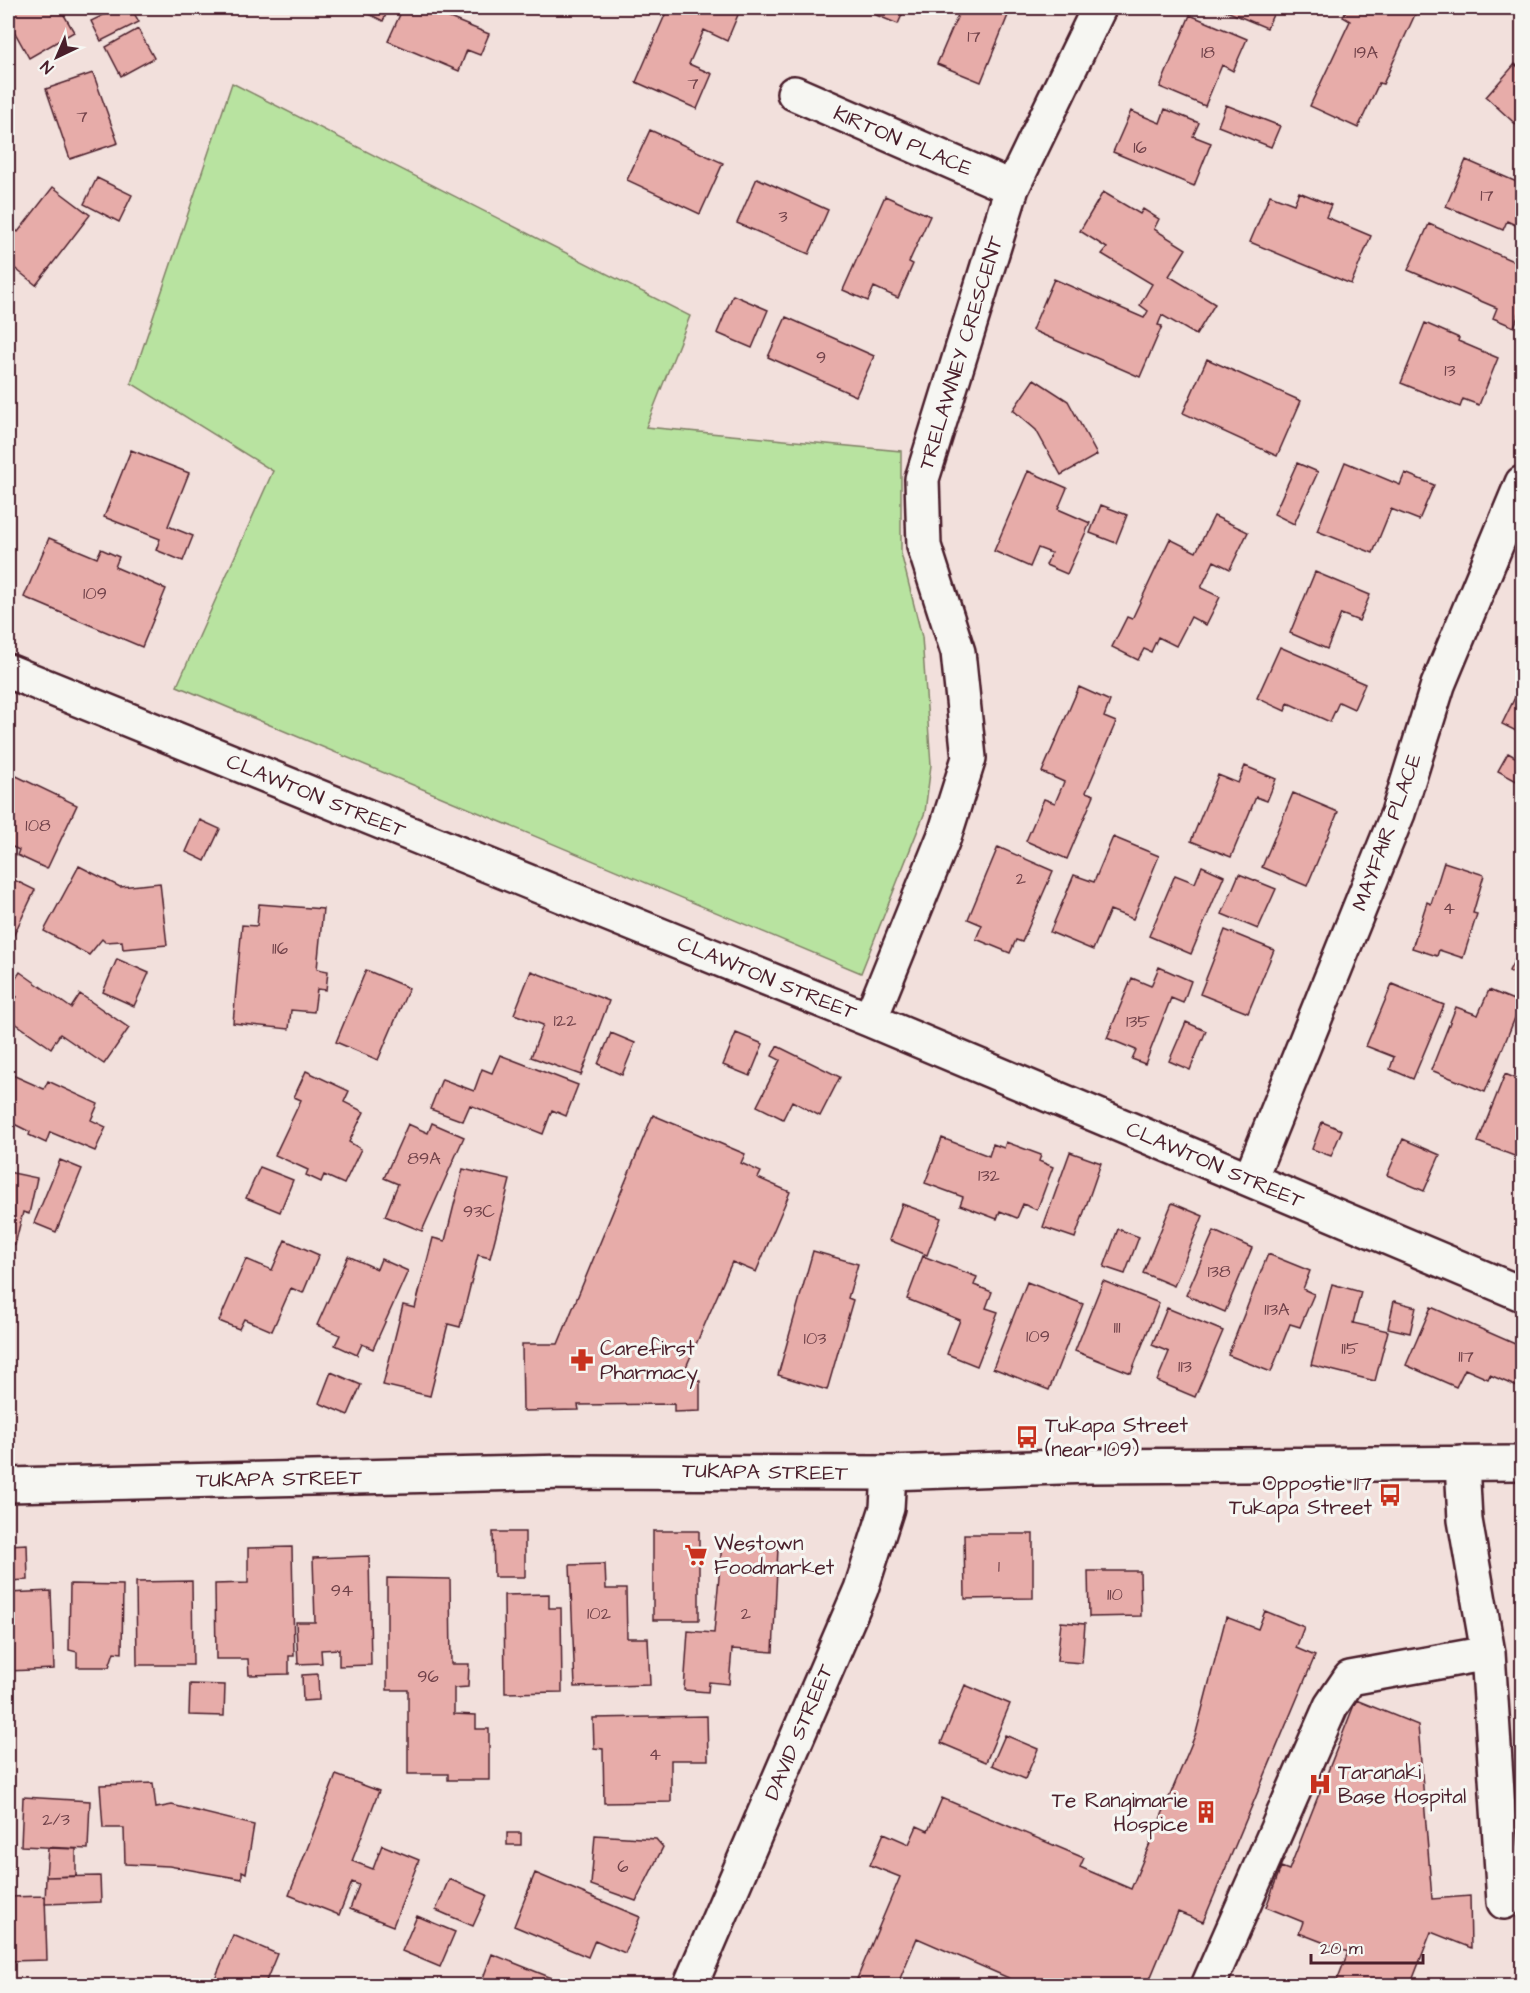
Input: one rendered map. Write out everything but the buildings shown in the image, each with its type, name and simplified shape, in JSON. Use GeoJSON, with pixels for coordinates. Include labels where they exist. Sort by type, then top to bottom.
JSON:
{"type":"FeatureCollection","features":[{"type":"Feature","properties":{"kind":"street","name":"TRELAWNEY CRESCENT"},"geometry":{"type":"LineString","coordinates":[[870,1020],[944,837],[969,758],[958,652],[924,546],[922,478],[1012,188],[1099,8]]}},
{"type":"Feature","properties":{"kind":"street","name":"KIRTON PLACE"},"geometry":{"type":"LineString","coordinates":[[794,93],[1012,188]]}},
{"type":"Feature","properties":{"kind":"street","name":"MAYFAIR PLACE"},"geometry":{"type":"LineString","coordinates":[[1250,1179],[1398,813],[1438,685],[1522,483]]}},
{"type":"Feature","properties":{"kind":"street","name":"CLAWTON STREET"},"geometry":{"type":"LineString","coordinates":[[8,671],[870,1020],[1522,1294]]}},
{"type":"Feature","properties":{"kind":"street"},"geometry":{"type":"LineString","coordinates":[[1461,1463],[1465,1520],[1488,1653],[1503,1902]]}},
{"type":"Feature","properties":{"kind":"street","name":"TUKAPA STREET"},"geometry":{"type":"LineString","coordinates":[[8,1485],[567,1472],[889,1473],[1090,1466],[1522,1463]]}},
{"type":"Feature","properties":{"kind":"street","name":"DAVID STREET"},"geometry":{"type":"LineString","coordinates":[[690,1986],[861,1589],[888,1508],[889,1473]]}},
{"type":"Feature","properties":{"kind":"street"},"geometry":{"type":"LineString","coordinates":[[1208,1986],[1331,1706],[1350,1678],[1488,1653]]}},
{"type":"Feature","properties":{"kind":"green space"},"geometry":{"type":"Polygon","coordinates":[[[232,83],[690,316],[646,427],[901,451],[901,553],[922,637],[931,765],[925,812],[861,973],[177,686],[273,471],[131,383],[232,83]]]}},
{"type":"Feature","properties":{"kind":"place","name":"Carefirst Pharmacy"},"geometry":{"type":"Point","coordinates":[582,1360]}},
{"type":"Feature","properties":{"kind":"place","name":"Tukapa Street (near 109)"},"geometry":{"type":"Point","coordinates":[1027,1437]}},
{"type":"Feature","properties":{"kind":"place","name":"Oppostie 117 Tukapa Street"},"geometry":{"type":"Point","coordinates":[1390,1495]}},
{"type":"Feature","properties":{"kind":"place","name":"Westown Foodmarket"},"geometry":{"type":"Point","coordinates":[696,1555]}},
{"type":"Feature","properties":{"kind":"place","name":"Taranaki Base Hospital"},"geometry":{"type":"Point","coordinates":[1320,1784]}},
{"type":"Feature","properties":{"kind":"place","name":"Te Rangimarie Hospice"},"geometry":{"type":"Point","coordinates":[1206,1812]}}]}
